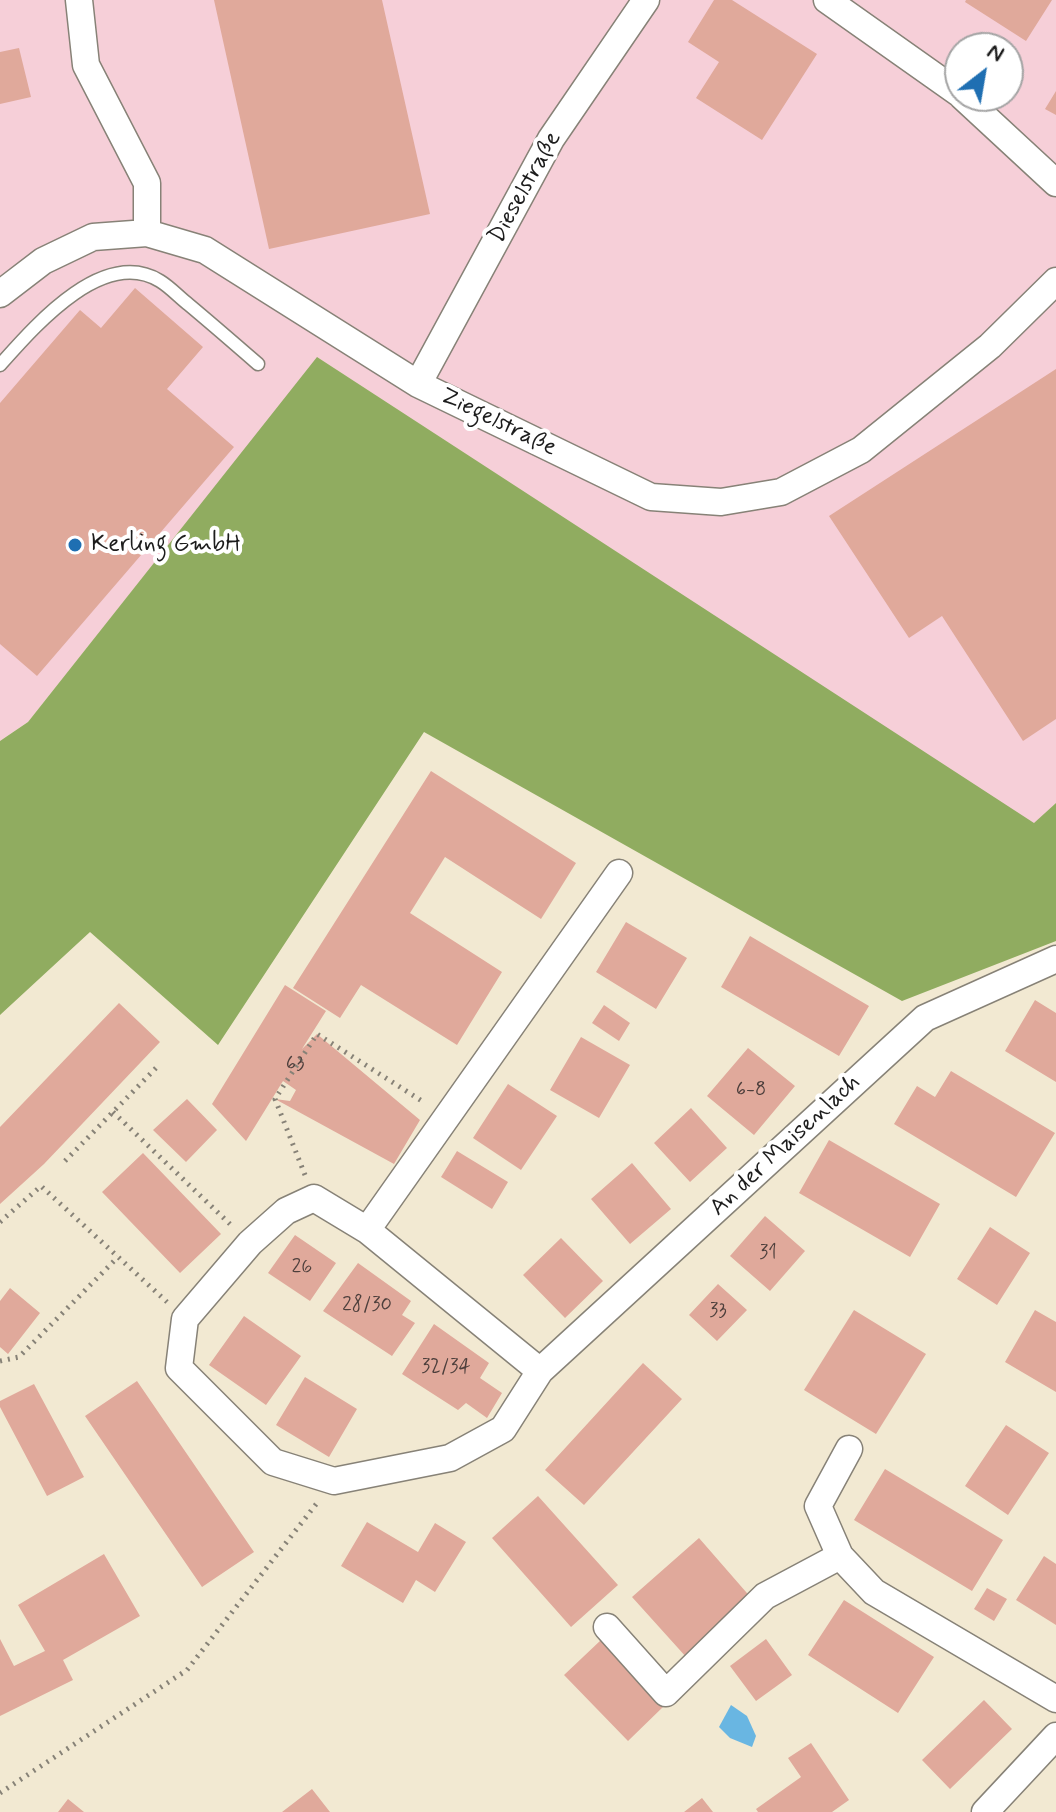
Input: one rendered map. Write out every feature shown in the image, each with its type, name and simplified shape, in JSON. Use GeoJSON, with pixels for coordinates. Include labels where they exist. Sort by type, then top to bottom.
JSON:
{"type":"FeatureCollection","features":[{"type":"Feature","properties":{"kind":"street"},"geometry":{"type":"LineString","coordinates":[[0,294],[43,261],[93,237],[147,233],[147,183],[86,65],[79,0]]}},
{"type":"Feature","properties":{"kind":"street","name":"Dieselstraße"},"geometry":{"type":"LineString","coordinates":[[418,384],[551,139],[646,0]]}},
{"type":"Feature","properties":{"kind":"street"},"geometry":{"type":"LineString","coordinates":[[827,0],[944,83]]}},
{"type":"Feature","properties":{"kind":"street"},"geometry":{"type":"LineString","coordinates":[[979,112],[1056,183]]}},
{"type":"Feature","properties":{"kind":"street","name":"Ziegelstraße"},"geometry":{"type":"LineString","coordinates":[[147,233],[205,250],[418,384],[651,497],[721,502],[781,492],[861,450],[990,346],[1056,281]]}},
{"type":"Feature","properties":{"kind":"street"},"geometry":{"type":"LineString","coordinates":[[367,1230],[619,873]]}},
{"type":"Feature","properties":{"kind":"street","name":"An der Maisenlach"},"geometry":{"type":"LineString","coordinates":[[185,1319],[179,1368],[273,1462],[334,1481],[450,1458],[503,1429],[540,1371],[925,1018],[1056,959]]}},
{"type":"Feature","properties":{"kind":"street"},"geometry":{"type":"LineString","coordinates":[[185,1319],[250,1243],[286,1211],[314,1198],[367,1230],[540,1371]]}},
{"type":"Feature","properties":{"kind":"street"},"geometry":{"type":"LineString","coordinates":[[849,1449],[818,1506],[840,1556],[874,1592],[1056,1699]]}},
{"type":"Feature","properties":{"kind":"street"},"geometry":{"type":"LineString","coordinates":[[607,1627],[666,1693],[765,1596],[840,1556]]}},
{"type":"Feature","properties":{"kind":"street"},"geometry":{"type":"LineString","coordinates":[[985,1812],[1056,1736]]}},
{"type":"Feature","properties":{"kind":"lane"},"geometry":{"type":"LineString","coordinates":[[0,365],[33,327],[78,291],[104,276],[129,272],[159,280],[258,364]]}},
{"type":"Feature","properties":{"kind":"path"},"geometry":{"type":"LineString","coordinates":[[314,1198],[275,1099],[317,1034],[446,1116]]}},
{"type":"Feature","properties":{"kind":"path"},"geometry":{"type":"LineString","coordinates":[[65,1161],[156,1068]]}},
{"type":"Feature","properties":{"kind":"path"},"geometry":{"type":"LineString","coordinates":[[113,1112],[250,1243]]}},
{"type":"Feature","properties":{"kind":"path"},"geometry":{"type":"LineString","coordinates":[[0,1222],[41,1186],[185,1319]]}},
{"type":"Feature","properties":{"kind":"path"},"geometry":{"type":"LineString","coordinates":[[0,1361],[19,1357],[118,1257]]}},
{"type":"Feature","properties":{"kind":"path"},"geometry":{"type":"LineString","coordinates":[[0,1793],[187,1670],[334,1481]]}},
{"type":"Feature","properties":{"kind":"shaded area"},"geometry":{"type":"Polygon","coordinates":[[[0,0],[1056,0],[1056,803],[1034,824],[318,358],[28,722],[0,741],[0,0]]]}},
{"type":"Feature","properties":{"kind":"green space"},"geometry":{"type":"Polygon","coordinates":[[[317,357],[1034,823],[1056,803],[1056,941],[902,1001],[424,732],[218,1045],[90,932],[0,1015],[0,741],[28,722],[317,357]]]}},
{"type":"Feature","properties":{"kind":"water"},"geometry":{"type":"Polygon","coordinates":[[[731,1705],[747,1716],[756,1736],[752,1747],[730,1738],[719,1727],[731,1705]]]}},
{"type":"Feature","properties":{"kind":"building"},"geometry":{"type":"Polygon","coordinates":[[[214,0],[382,0],[430,214],[269,249],[214,0]]]}},
{"type":"Feature","properties":{"kind":"building"},"geometry":{"type":"Polygon","coordinates":[[[714,0],[732,0],[817,54],[762,140],[696,98],[719,62],[688,42],[714,0]]]}},
{"type":"Feature","properties":{"kind":"building"},"geometry":{"type":"Polygon","coordinates":[[[1052,0],[1026,41],[1024,32],[1012,32],[965,2],[1052,0]]]}},
{"type":"Feature","properties":{"kind":"building"},"geometry":{"type":"Polygon","coordinates":[[[19,48],[31,97],[0,104],[0,52],[19,48]]]}},
{"type":"Feature","properties":{"kind":"building"},"geometry":{"type":"Polygon","coordinates":[[[1056,91],[1056,115],[1045,109],[1056,91]]]}},
{"type":"Feature","properties":{"kind":"building","name":"Kerling GmbH"},"geometry":{"type":"Polygon","coordinates":[[[135,288],[203,347],[167,389],[234,447],[37,676],[0,644],[0,403],[80,310],[101,328],[135,288]]]}},
{"type":"Feature","properties":{"kind":"building"},"geometry":{"type":"Polygon","coordinates":[[[1056,369],[1056,719],[1023,741],[942,616],[909,638],[829,516],[1056,369]]]}},
{"type":"Feature","properties":{"kind":"building"},"geometry":{"type":"Polygon","coordinates":[[[431,771],[576,863],[541,919],[445,857],[410,913],[502,972],[457,1045],[361,985],[340,1018],[293,988],[431,771]]]}},
{"type":"Feature","properties":{"kind":"building"},"geometry":{"type":"Polygon","coordinates":[[[626,922],[687,958],[656,1009],[596,972],[626,922]]]}},
{"type":"Feature","properties":{"kind":"building"},"geometry":{"type":"Polygon","coordinates":[[[750,936],[869,1006],[839,1056],[721,987],[750,936]]]}},
{"type":"Feature","properties":{"kind":"building"},"geometry":{"type":"Polygon","coordinates":[[[285,985],[326,1011],[302,1049],[317,1034],[420,1120],[394,1164],[275,1099],[290,1101],[296,1090],[283,1081],[246,1141],[212,1104],[285,985]]]}},
{"type":"Feature","properties":{"kind":"building"},"geometry":{"type":"Polygon","coordinates":[[[1035,1000],[1056,1013],[1056,1082],[1005,1051],[1035,1000]]]}},
{"type":"Feature","properties":{"kind":"building"},"geometry":{"type":"Polygon","coordinates":[[[119,1003],[160,1042],[44,1164],[0,1204],[0,1127],[119,1003]]]}},
{"type":"Feature","properties":{"kind":"building"},"geometry":{"type":"Polygon","coordinates":[[[604,1005],[630,1023],[619,1041],[592,1023],[604,1005]]]}},
{"type":"Feature","properties":{"kind":"building"},"geometry":{"type":"Polygon","coordinates":[[[581,1037],[630,1065],[599,1118],[550,1090],[581,1037]]]}},
{"type":"Feature","properties":{"kind":"building"},"geometry":{"type":"Polygon","coordinates":[[[748,1048],[795,1086],[754,1135],[707,1096],[748,1048]]]}},
{"type":"Feature","properties":{"kind":"building"},"geometry":{"type":"Polygon","coordinates":[[[951,1071],[1055,1133],[1016,1197],[894,1124],[917,1086],[935,1097],[951,1071]]]}},
{"type":"Feature","properties":{"kind":"building"},"geometry":{"type":"Polygon","coordinates":[[[508,1084],[557,1116],[521,1170],[473,1138],[508,1084]]]}},
{"type":"Feature","properties":{"kind":"building"},"geometry":{"type":"Polygon","coordinates":[[[187,1099],[217,1130],[186,1162],[153,1130],[187,1099]]]}},
{"type":"Feature","properties":{"kind":"building"},"geometry":{"type":"Polygon","coordinates":[[[691,1108],[727,1148],[690,1182],[654,1143],[691,1108]]]}},
{"type":"Feature","properties":{"kind":"building"},"geometry":{"type":"Polygon","coordinates":[[[829,1140],[940,1204],[910,1257],[799,1193],[829,1140]]]}},
{"type":"Feature","properties":{"kind":"building"},"geometry":{"type":"Polygon","coordinates":[[[457,1151],[508,1182],[492,1209],[441,1177],[457,1151]]]}},
{"type":"Feature","properties":{"kind":"building"},"geometry":{"type":"Polygon","coordinates":[[[143,1153],[221,1234],[180,1273],[102,1192],[143,1153]]]}},
{"type":"Feature","properties":{"kind":"building"},"geometry":{"type":"Polygon","coordinates":[[[632,1163],[671,1209],[630,1244],[591,1199],[632,1163]]]}},
{"type":"Feature","properties":{"kind":"building"},"geometry":{"type":"Polygon","coordinates":[[[765,1216],[805,1251],[770,1291],[730,1256],[765,1216]]]}},
{"type":"Feature","properties":{"kind":"building"},"geometry":{"type":"Polygon","coordinates":[[[990,1227],[1030,1253],[997,1305],[957,1279],[990,1227]]]}},
{"type":"Feature","properties":{"kind":"building"},"geometry":{"type":"Polygon","coordinates":[[[295,1235],[336,1263],[310,1301],[268,1273],[295,1235]]]}},
{"type":"Feature","properties":{"kind":"building"},"geometry":{"type":"Polygon","coordinates":[[[561,1238],[603,1281],[565,1318],[523,1275],[561,1238]]]}},
{"type":"Feature","properties":{"kind":"building"},"geometry":{"type":"Polygon","coordinates":[[[358,1263],[411,1301],[402,1315],[415,1323],[392,1356],[323,1311],[358,1263]]]}},
{"type":"Feature","properties":{"kind":"building"},"geometry":{"type":"Polygon","coordinates":[[[718,1284],[747,1310],[717,1341],[689,1315],[718,1284]]]}},
{"type":"Feature","properties":{"kind":"building"},"geometry":{"type":"Polygon","coordinates":[[[10,1288],[40,1313],[8,1354],[0,1347],[0,1301],[10,1288]]]}},
{"type":"Feature","properties":{"kind":"building"},"geometry":{"type":"Polygon","coordinates":[[[854,1310],[926,1354],[876,1434],[804,1390],[854,1310]]]}},
{"type":"Feature","properties":{"kind":"building"},"geometry":{"type":"Polygon","coordinates":[[[1035,1310],[1056,1322],[1056,1392],[1005,1362],[1035,1310]]]}},
{"type":"Feature","properties":{"kind":"building"},"geometry":{"type":"Polygon","coordinates":[[[244,1316],[301,1356],[266,1405],[209,1365],[244,1316]]]}},
{"type":"Feature","properties":{"kind":"building"},"geometry":{"type":"Polygon","coordinates":[[[434,1324],[489,1363],[480,1378],[502,1393],[487,1418],[466,1403],[458,1410],[402,1374],[434,1324]]]}},
{"type":"Feature","properties":{"kind":"building"},"geometry":{"type":"Polygon","coordinates":[[[643,1363],[682,1399],[584,1505],[545,1470],[643,1363]]]}},
{"type":"Feature","properties":{"kind":"building"},"geometry":{"type":"Polygon","coordinates":[[[305,1377],[357,1409],[329,1457],[276,1425],[305,1377]]]}},
{"type":"Feature","properties":{"kind":"building"},"geometry":{"type":"Polygon","coordinates":[[[137,1381],[254,1552],[202,1587],[85,1416],[137,1381]]]}},
{"type":"Feature","properties":{"kind":"building"},"geometry":{"type":"Polygon","coordinates":[[[34,1384],[84,1477],[47,1496],[0,1407],[0,1401],[34,1384]]]}},
{"type":"Feature","properties":{"kind":"building"},"geometry":{"type":"Polygon","coordinates":[[[1006,1425],[1049,1453],[1008,1515],[965,1486],[1006,1425]]]}},
{"type":"Feature","properties":{"kind":"building"},"geometry":{"type":"Polygon","coordinates":[[[885,1469],[1003,1540],[972,1591],[854,1520],[885,1469]]]}},
{"type":"Feature","properties":{"kind":"building"},"geometry":{"type":"Polygon","coordinates":[[[538,1496],[618,1585],[571,1627],[492,1538],[538,1496]]]}},
{"type":"Feature","properties":{"kind":"building"},"geometry":{"type":"Polygon","coordinates":[[[367,1522],[418,1552],[435,1523],[466,1542],[435,1592],[416,1580],[403,1603],[341,1566],[367,1522]]]}},
{"type":"Feature","properties":{"kind":"building"},"geometry":{"type":"Polygon","coordinates":[[[699,1538],[753,1600],[687,1658],[632,1597],[699,1538]]]}},
{"type":"Feature","properties":{"kind":"building"},"geometry":{"type":"Polygon","coordinates":[[[104,1554],[140,1616],[63,1660],[73,1680],[0,1716],[0,1639],[14,1666],[45,1651],[18,1605],[104,1554]]]}},
{"type":"Feature","properties":{"kind":"building"},"geometry":{"type":"Polygon","coordinates":[[[1044,1556],[1056,1564],[1056,1625],[1016,1600],[1044,1556]]]}},
{"type":"Feature","properties":{"kind":"building"},"geometry":{"type":"Polygon","coordinates":[[[987,1588],[1007,1599],[994,1621],[974,1609],[987,1588]]]}},
{"type":"Feature","properties":{"kind":"building"},"geometry":{"type":"Polygon","coordinates":[[[844,1600],[934,1657],[898,1713],[808,1655],[844,1600]]]}},
{"type":"Feature","properties":{"kind":"building"},"geometry":{"type":"Polygon","coordinates":[[[766,1639],[792,1675],[756,1701],[730,1666],[766,1639]]]}},
{"type":"Feature","properties":{"kind":"building"},"geometry":{"type":"Polygon","coordinates":[[[601,1640],[664,1706],[628,1741],[564,1675],[601,1640]]]}},
{"type":"Feature","properties":{"kind":"building"},"geometry":{"type":"Polygon","coordinates":[[[984,1700],[1012,1729],[950,1789],[922,1760],[984,1700]]]}},
{"type":"Feature","properties":{"kind":"building"},"geometry":{"type":"Polygon","coordinates":[[[811,1743],[849,1800],[832,1812],[758,1812],[756,1809],[801,1777],[788,1758],[811,1743]]]}},
{"type":"Feature","properties":{"kind":"building"},"geometry":{"type":"Polygon","coordinates":[[[312,1789],[330,1812],[282,1812],[312,1789]]]}},
{"type":"Feature","properties":{"kind":"building"},"geometry":{"type":"Polygon","coordinates":[[[702,1798],[713,1812],[684,1812],[702,1798]]]}},
{"type":"Feature","properties":{"kind":"building"},"geometry":{"type":"Polygon","coordinates":[[[68,1799],[84,1812],[58,1812],[68,1799]]]}},
{"type":"Feature","properties":{"kind":"place","name":"Kerling GmbH"},"geometry":{"type":"Point","coordinates":[75,545]}}]}
